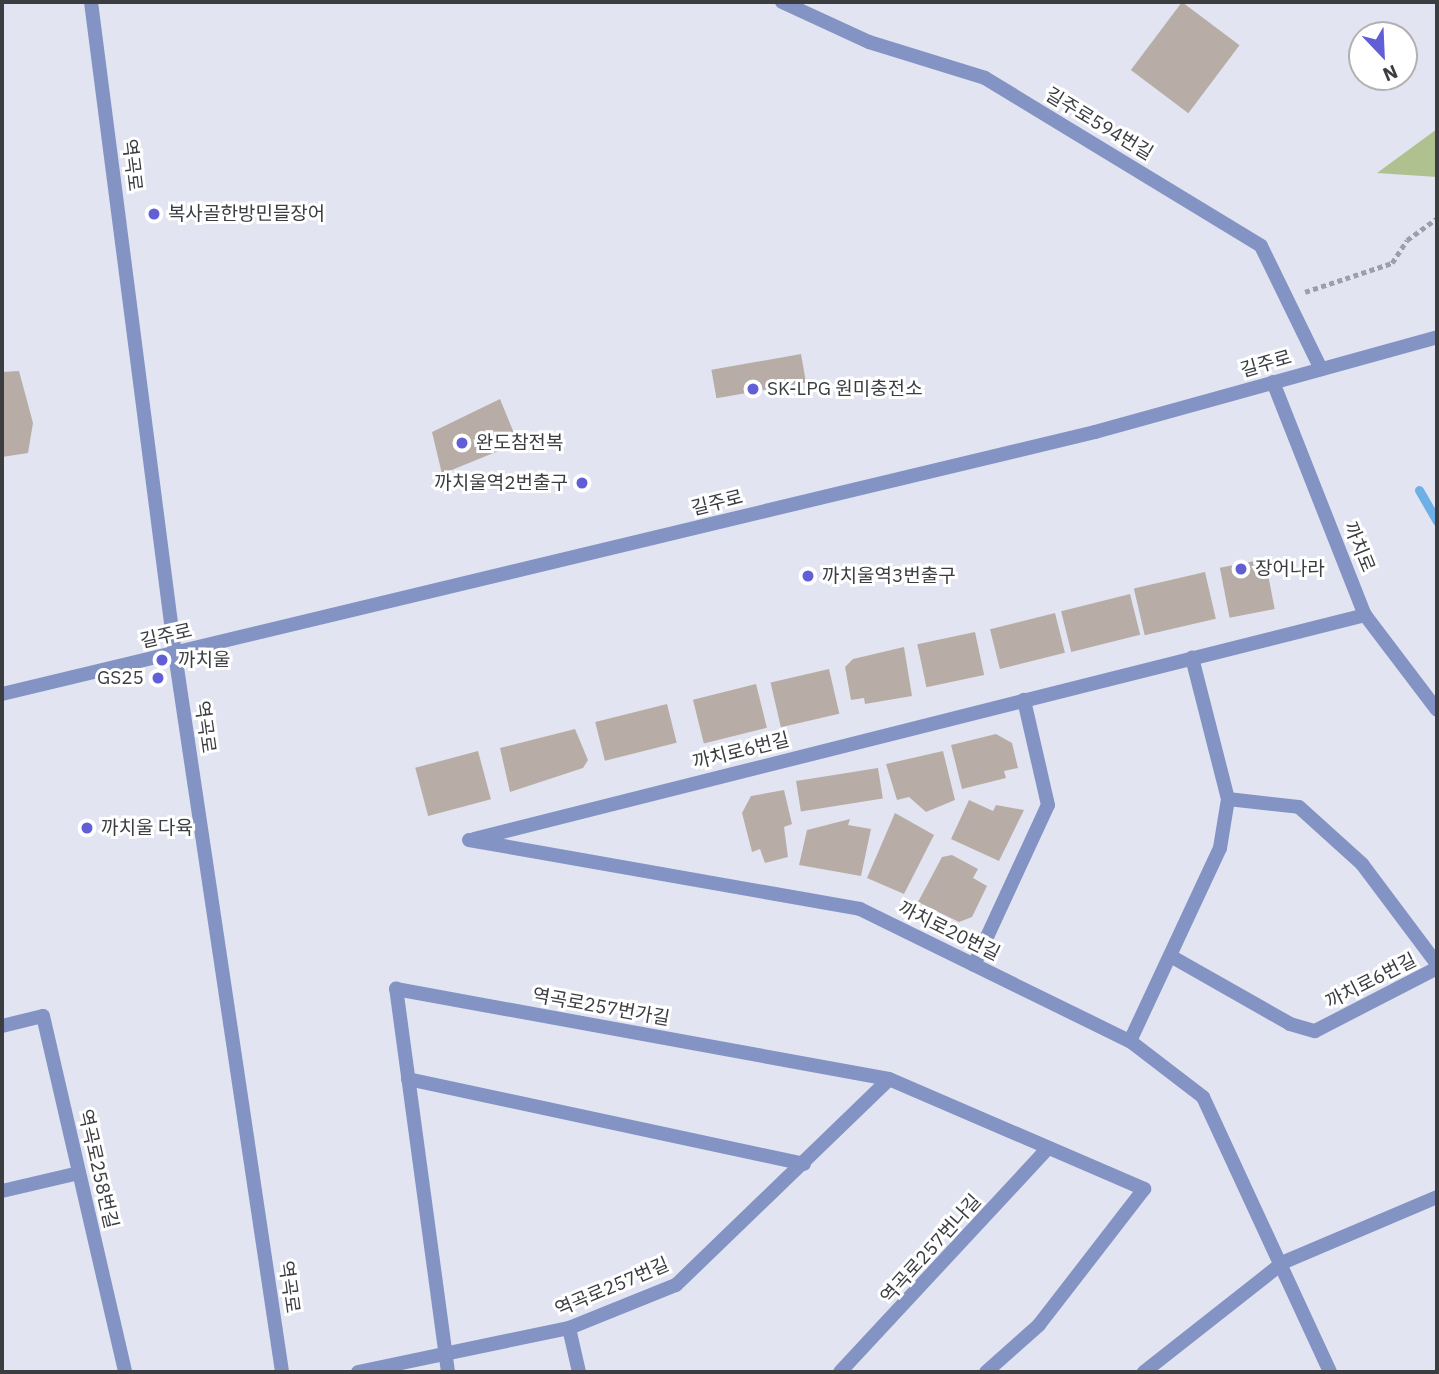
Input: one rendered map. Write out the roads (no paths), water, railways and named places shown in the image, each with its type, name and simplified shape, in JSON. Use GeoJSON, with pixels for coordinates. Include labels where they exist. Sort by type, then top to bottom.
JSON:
{"type":"FeatureCollection","features":[{"type":"Feature","properties":{"kind":"street","name":"역곡로"},"geometry":{"type":"LineString","coordinates":[[91,2],[175,654],[282,1372]]}},
{"type":"Feature","properties":{"kind":"street","name":"길주로594번길"},"geometry":{"type":"LineString","coordinates":[[782,2],[869,42],[985,78],[1261,246],[1321,369]]}},
{"type":"Feature","properties":{"kind":"street","name":"길주로"},"geometry":{"type":"LineString","coordinates":[[2,694],[1095,432],[1437,337]]}},
{"type":"Feature","properties":{"kind":"street","name":"까치로"},"geometry":{"type":"LineString","coordinates":[[1273,382],[1365,615],[1437,710]]}},
{"type":"Feature","properties":{"kind":"street","name":"까치로6번길"},"geometry":{"type":"LineString","coordinates":[[469,840],[1365,615]]}},
{"type":"Feature","properties":{"kind":"street"},"geometry":{"type":"LineString","coordinates":[[1130,1041],[1174,958],[1220,848],[1228,799],[1192,658]]}},
{"type":"Feature","properties":{"kind":"street"},"geometry":{"type":"LineString","coordinates":[[974,965],[1048,805],[1024,700]]}},
{"type":"Feature","properties":{"kind":"street","name":"까치로6번길"},"geometry":{"type":"LineString","coordinates":[[1174,958],[1290,1024],[1315,1031],[1437,966],[1362,864],[1299,807],[1228,799]]}},
{"type":"Feature","properties":{"kind":"street","name":"까치로20번길"},"geometry":{"type":"LineString","coordinates":[[469,840],[860,909],[1130,1041],[1203,1097],[1284,1262],[1330,1372]]}},
{"type":"Feature","properties":{"kind":"street","name":"역곡로257번가길"},"geometry":{"type":"LineString","coordinates":[[448,1372],[396,989],[890,1079],[1144,1189],[1039,1325],[986,1372]]}},
{"type":"Feature","properties":{"kind":"street","name":"역곡로258번길"},"geometry":{"type":"LineString","coordinates":[[2,1026],[43,1016],[125,1372]]}},
{"type":"Feature","properties":{"kind":"street"},"geometry":{"type":"LineString","coordinates":[[408,1079],[804,1164]]}},
{"type":"Feature","properties":{"kind":"street","name":"역곡로257번길"},"geometry":{"type":"LineString","coordinates":[[358,1372],[569,1328],[676,1285],[890,1079]]}},
{"type":"Feature","properties":{"kind":"street","name":"역곡로257번나길"},"geometry":{"type":"LineString","coordinates":[[840,1372],[1048,1147]]}},
{"type":"Feature","properties":{"kind":"street"},"geometry":{"type":"LineString","coordinates":[[2,1191],[79,1173]]}},
{"type":"Feature","properties":{"kind":"street"},"geometry":{"type":"LineString","coordinates":[[1144,1372],[1284,1262],[1437,1197]]}},
{"type":"Feature","properties":{"kind":"street"},"geometry":{"type":"LineString","coordinates":[[569,1328],[579,1372]]}},
{"type":"Feature","properties":{"kind":"waterway"},"geometry":{"type":"LineString","coordinates":[[1419,490],[1437,521]]}},
{"type":"Feature","properties":{"kind":"place","name":"복사골한방민믈장어"},"geometry":{"type":"Point","coordinates":[154,214]}},
{"type":"Feature","properties":{"kind":"place","name":"SK-LPG 원미충전소"},"geometry":{"type":"Point","coordinates":[753,389]}},
{"type":"Feature","properties":{"kind":"place","name":"완도참전복"},"geometry":{"type":"Point","coordinates":[462,443]}},
{"type":"Feature","properties":{"kind":"place","name":"까치울역2번출구"},"geometry":{"type":"Point","coordinates":[582,483]}},
{"type":"Feature","properties":{"kind":"place","name":"장어나라"},"geometry":{"type":"Point","coordinates":[1241,569]}},
{"type":"Feature","properties":{"kind":"place","name":"까치울역3번출구"},"geometry":{"type":"Point","coordinates":[808,576]}},
{"type":"Feature","properties":{"kind":"place","name":"까치울"},"geometry":{"type":"Point","coordinates":[162,660]}},
{"type":"Feature","properties":{"kind":"place","name":"GS25"},"geometry":{"type":"Point","coordinates":[158,678]}},
{"type":"Feature","properties":{"kind":"place","name":"까치울 다육"},"geometry":{"type":"Point","coordinates":[87,828]}}]}
